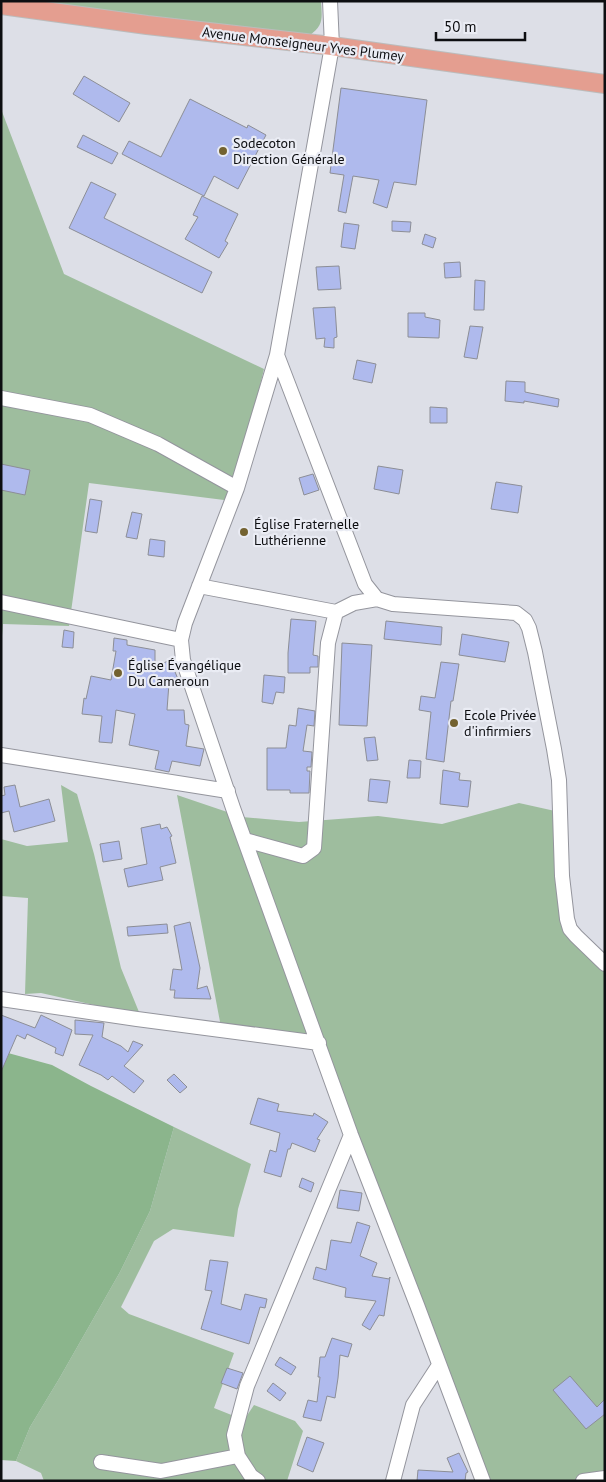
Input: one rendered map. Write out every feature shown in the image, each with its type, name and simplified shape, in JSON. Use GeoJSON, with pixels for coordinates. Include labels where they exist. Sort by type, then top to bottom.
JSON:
{"type":"FeatureCollection","features":[{"type":"Feature","properties":{"kind":"main road","name":"Avenue Monseigneur Yves Plumey"},"geometry":{"type":"LineString","coordinates":[[1,5],[147,25],[332,46],[605,84]]}},
{"type":"Feature","properties":{"kind":"street"},"geometry":{"type":"LineString","coordinates":[[330,1],[332,46],[277,355],[238,488],[199,586],[181,640],[184,660],[245,840],[352,1135],[483,1481]]}},
{"type":"Feature","properties":{"kind":"street"},"geometry":{"type":"LineString","coordinates":[[277,355],[365,584],[377,599]]}},
{"type":"Feature","properties":{"kind":"street"},"geometry":{"type":"LineString","coordinates":[[1,398],[90,414],[158,444],[238,488]]}},
{"type":"Feature","properties":{"kind":"street"},"geometry":{"type":"LineString","coordinates":[[199,586],[336,612],[354,603],[377,599],[393,604],[516,613],[525,620],[535,652],[559,780],[562,876],[567,919],[570,928],[576,936],[605,964]]}},
{"type":"Feature","properties":{"kind":"street"},"geometry":{"type":"LineString","coordinates":[[1,603],[181,640]]}},
{"type":"Feature","properties":{"kind":"street"},"geometry":{"type":"LineString","coordinates":[[245,840],[303,856],[314,848],[328,643],[336,612]]}},
{"type":"Feature","properties":{"kind":"street"},"geometry":{"type":"LineString","coordinates":[[1,756],[228,791]]}},
{"type":"Feature","properties":{"kind":"street"},"geometry":{"type":"LineString","coordinates":[[1,998],[137,1019],[319,1043]]}},
{"type":"Feature","properties":{"kind":"street"},"geometry":{"type":"LineString","coordinates":[[258,1481],[251,1476],[238,1456],[234,1435],[247,1386],[352,1135]]}},
{"type":"Feature","properties":{"kind":"street"},"geometry":{"type":"LineString","coordinates":[[393,1481],[413,1405],[439,1365]]}},
{"type":"Feature","properties":{"kind":"street"},"geometry":{"type":"LineString","coordinates":[[101,1462],[161,1471],[238,1456]]}},
{"type":"Feature","properties":{"kind":"street"},"geometry":{"type":"LineString","coordinates":[[584,1481],[605,1478]]}},
{"type":"Feature","properties":{"kind":"green space"},"geometry":{"type":"Polygon","coordinates":[[[29,1],[321,1],[322,17],[320,25],[309,36],[29,1]]]}},
{"type":"Feature","properties":{"kind":"green space"},"geometry":{"type":"Polygon","coordinates":[[[1,109],[64,274],[264,369],[232,501],[89,483],[69,626],[3,624],[1,648],[1,109]]]}},
{"type":"Feature","properties":{"kind":"green space"},"geometry":{"type":"Polygon","coordinates":[[[61,785],[77,794],[94,854],[121,968],[139,1012],[103,1007],[41,993],[25,994],[28,898],[1,896],[1,839],[27,846],[68,842],[61,785]]]}},
{"type":"Feature","properties":{"kind":"green space"},"geometry":{"type":"Polygon","coordinates":[[[177,795],[242,817],[299,822],[378,816],[442,824],[519,803],[555,811],[572,922],[605,956],[605,1481],[479,1481],[313,1044],[221,1027],[177,795]]]}},
{"type":"Feature","properties":{"kind":"green space"},"geometry":{"type":"Polygon","coordinates":[[[1,1052],[52,1065],[174,1127],[150,1211],[120,1272],[30,1427],[16,1461],[1,1460],[1,1052]]]}},
{"type":"Feature","properties":{"kind":"green space"},"geometry":{"type":"Polygon","coordinates":[[[174,1127],[251,1164],[238,1209],[234,1237],[173,1229],[154,1241],[121,1307],[129,1314],[234,1353],[214,1408],[244,1420],[254,1405],[295,1421],[303,1431],[287,1481],[44,1481],[41,1473],[16,1461],[30,1427],[120,1272],[150,1211],[174,1127]]]}},
{"type":"Feature","properties":{"kind":"building"},"geometry":{"type":"Polygon","coordinates":[[[84,76],[130,103],[119,122],[73,94],[84,76]]]}},
{"type":"Feature","properties":{"kind":"building"},"geometry":{"type":"Polygon","coordinates":[[[341,88],[427,100],[416,185],[394,182],[387,208],[373,203],[379,180],[353,176],[346,213],[338,211],[344,175],[330,173],[341,88]]]}},
{"type":"Feature","properties":{"kind":"building"},"geometry":{"type":"Polygon","coordinates":[[[190,99],[247,128],[248,125],[266,135],[238,189],[214,176],[204,196],[122,154],[129,141],[161,157],[190,99]]]}},
{"type":"Feature","properties":{"kind":"building"},"geometry":{"type":"Polygon","coordinates":[[[83,135],[118,153],[112,164],[77,147],[83,135]]]}},
{"type":"Feature","properties":{"kind":"building"},"geometry":{"type":"Polygon","coordinates":[[[91,182],[116,194],[104,218],[212,272],[202,293],[69,228],[91,182]]]}},
{"type":"Feature","properties":{"kind":"building"},"geometry":{"type":"Polygon","coordinates":[[[202,196],[238,214],[225,241],[228,243],[219,258],[185,239],[198,217],[193,215],[202,196]]]}},
{"type":"Feature","properties":{"kind":"building"},"geometry":{"type":"Polygon","coordinates":[[[392,221],[411,222],[410,232],[392,231],[392,221]]]}},
{"type":"Feature","properties":{"kind":"building"},"geometry":{"type":"Polygon","coordinates":[[[344,223],[359,225],[355,249],[341,247],[344,223]]]}},
{"type":"Feature","properties":{"kind":"building"},"geometry":{"type":"Polygon","coordinates":[[[425,234],[436,238],[433,248],[422,244],[425,234]]]}},
{"type":"Feature","properties":{"kind":"building"},"geometry":{"type":"Polygon","coordinates":[[[460,262],[461,277],[445,278],[444,263],[460,262]]]}},
{"type":"Feature","properties":{"kind":"building"},"geometry":{"type":"Polygon","coordinates":[[[339,266],[341,289],[318,290],[316,267],[339,266]]]}},
{"type":"Feature","properties":{"kind":"building"},"geometry":{"type":"Polygon","coordinates":[[[475,280],[485,281],[484,310],[474,310],[475,280]]]}},
{"type":"Feature","properties":{"kind":"building"},"geometry":{"type":"Polygon","coordinates":[[[335,307],[337,337],[334,338],[334,348],[324,347],[325,338],[316,339],[313,308],[335,307]]]}},
{"type":"Feature","properties":{"kind":"building"},"geometry":{"type":"Polygon","coordinates":[[[408,313],[425,313],[425,317],[440,320],[439,338],[408,337],[408,313]]]}},
{"type":"Feature","properties":{"kind":"building"},"geometry":{"type":"Polygon","coordinates":[[[470,326],[483,327],[477,359],[464,357],[470,326]]]}},
{"type":"Feature","properties":{"kind":"building"},"geometry":{"type":"Polygon","coordinates":[[[357,360],[376,364],[372,383],[353,379],[357,360]]]}},
{"type":"Feature","properties":{"kind":"building"},"geometry":{"type":"Polygon","coordinates":[[[506,381],[525,382],[525,392],[559,399],[558,407],[524,401],[524,403],[505,401],[506,381]]]}},
{"type":"Feature","properties":{"kind":"building"},"geometry":{"type":"Polygon","coordinates":[[[430,407],[447,408],[447,423],[430,423],[430,407]]]}},
{"type":"Feature","properties":{"kind":"building"},"geometry":{"type":"Polygon","coordinates":[[[1,464],[30,470],[25,495],[1,490],[1,464]]]}},
{"type":"Feature","properties":{"kind":"building"},"geometry":{"type":"Polygon","coordinates":[[[378,466],[403,470],[399,494],[374,489],[378,466]]]}},
{"type":"Feature","properties":{"kind":"building"},"geometry":{"type":"Polygon","coordinates":[[[313,474],[319,490],[304,495],[299,478],[313,474]]]}},
{"type":"Feature","properties":{"kind":"building"},"geometry":{"type":"Polygon","coordinates":[[[496,482],[522,486],[518,513],[491,509],[496,482]]]}},
{"type":"Feature","properties":{"kind":"building"},"geometry":{"type":"Polygon","coordinates":[[[90,499],[102,501],[97,533],[85,531],[90,499]]]}},
{"type":"Feature","properties":{"kind":"building"},"geometry":{"type":"Polygon","coordinates":[[[132,512],[142,514],[137,539],[126,537],[132,512]]]}},
{"type":"Feature","properties":{"kind":"building"},"geometry":{"type":"Polygon","coordinates":[[[150,539],[165,541],[164,557],[148,555],[150,539]]]}},
{"type":"Feature","properties":{"kind":"building"},"geometry":{"type":"Polygon","coordinates":[[[291,619],[316,621],[313,655],[318,656],[318,667],[310,667],[310,673],[288,673],[291,619]]]}},
{"type":"Feature","properties":{"kind":"building"},"geometry":{"type":"Polygon","coordinates":[[[386,621],[442,627],[441,645],[384,639],[386,621]]]}},
{"type":"Feature","properties":{"kind":"building"},"geometry":{"type":"Polygon","coordinates":[[[64,630],[74,632],[73,648],[62,647],[64,630]]]}},
{"type":"Feature","properties":{"kind":"building"},"geometry":{"type":"Polygon","coordinates":[[[462,634],[509,642],[505,662],[459,655],[462,634]]]}},
{"type":"Feature","properties":{"kind":"building"},"geometry":{"type":"Polygon","coordinates":[[[114,638],[127,640],[127,645],[155,650],[155,667],[170,660],[178,679],[169,683],[167,710],[184,710],[185,724],[189,725],[186,746],[204,749],[200,766],[172,761],[169,772],[155,769],[159,751],[129,745],[135,714],[116,710],[112,743],[99,742],[102,716],[82,714],[84,698],[86,699],[91,676],[111,680],[116,651],[113,651],[114,638]]]}},
{"type":"Feature","properties":{"kind":"building"},"geometry":{"type":"Polygon","coordinates":[[[342,643],[372,645],[367,726],[339,725],[342,643]]]}},
{"type":"Feature","properties":{"kind":"building"},"geometry":{"type":"Polygon","coordinates":[[[441,662],[459,664],[453,701],[451,701],[444,762],[426,759],[431,712],[419,710],[421,696],[435,698],[441,662]]]}},
{"type":"Feature","properties":{"kind":"building"},"geometry":{"type":"Polygon","coordinates":[[[264,675],[285,677],[284,693],[276,692],[273,704],[262,702],[264,675]]]}},
{"type":"Feature","properties":{"kind":"building"},"geometry":{"type":"Polygon","coordinates":[[[298,708],[315,711],[314,726],[307,725],[303,751],[312,752],[311,767],[307,767],[307,771],[310,771],[309,793],[290,793],[290,790],[267,790],[267,748],[286,748],[289,725],[296,726],[298,708]]]}},
{"type":"Feature","properties":{"kind":"building"},"geometry":{"type":"Polygon","coordinates":[[[375,737],[378,760],[367,761],[364,738],[375,737]]]}},
{"type":"Feature","properties":{"kind":"building"},"geometry":{"type":"Polygon","coordinates":[[[409,760],[421,761],[420,778],[407,778],[409,760]]]}},
{"type":"Feature","properties":{"kind":"building"},"geometry":{"type":"Polygon","coordinates":[[[443,770],[460,773],[459,780],[471,781],[468,807],[440,804],[443,770]]]}},
{"type":"Feature","properties":{"kind":"building"},"geometry":{"type":"Polygon","coordinates":[[[370,779],[390,781],[387,803],[368,801],[370,779]]]}},
{"type":"Feature","properties":{"kind":"building"},"geometry":{"type":"Polygon","coordinates":[[[15,785],[20,807],[49,799],[55,821],[14,832],[9,811],[1,813],[1,796],[5,795],[4,787],[15,785]]]}},
{"type":"Feature","properties":{"kind":"building"},"geometry":{"type":"Polygon","coordinates":[[[160,824],[161,829],[167,827],[172,836],[170,837],[176,863],[160,867],[163,880],[128,887],[124,869],[147,864],[141,828],[160,824]]]}},
{"type":"Feature","properties":{"kind":"building"},"geometry":{"type":"Polygon","coordinates":[[[119,841],[122,859],[103,862],[100,844],[119,841]]]}},
{"type":"Feature","properties":{"kind":"building"},"geometry":{"type":"Polygon","coordinates":[[[190,922],[200,968],[197,989],[207,986],[211,999],[174,998],[175,990],[170,990],[173,969],[182,970],[174,926],[190,922]]]}},
{"type":"Feature","properties":{"kind":"building"},"geometry":{"type":"Polygon","coordinates":[[[167,924],[168,933],[128,936],[127,927],[167,924]]]}},
{"type":"Feature","properties":{"kind":"building"},"geometry":{"type":"Polygon","coordinates":[[[1,1015],[35,1028],[41,1015],[72,1030],[63,1056],[55,1053],[56,1048],[27,1034],[25,1039],[17,1035],[1,1072],[1,1015]]]}},
{"type":"Feature","properties":{"kind":"building"},"geometry":{"type":"Polygon","coordinates":[[[75,1020],[104,1023],[102,1037],[121,1046],[128,1052],[133,1041],[143,1045],[124,1066],[144,1081],[134,1093],[112,1076],[108,1080],[79,1065],[93,1035],[75,1034],[75,1020]]]}},
{"type":"Feature","properties":{"kind":"building"},"geometry":{"type":"Polygon","coordinates":[[[174,1074],[187,1087],[180,1093],[167,1080],[174,1074]]]}},
{"type":"Feature","properties":{"kind":"building"},"geometry":{"type":"Polygon","coordinates":[[[258,1098],[279,1104],[277,1111],[313,1116],[314,1113],[328,1122],[317,1139],[320,1140],[315,1152],[292,1143],[290,1149],[288,1149],[281,1177],[264,1172],[270,1150],[276,1152],[280,1133],[250,1124],[258,1098]]]}},
{"type":"Feature","properties":{"kind":"building"},"geometry":{"type":"Polygon","coordinates":[[[302,1178],[314,1183],[311,1192],[299,1187],[302,1178]]]}},
{"type":"Feature","properties":{"kind":"building"},"geometry":{"type":"Polygon","coordinates":[[[340,1190],[362,1193],[359,1211],[337,1208],[340,1190]]]}},
{"type":"Feature","properties":{"kind":"building"},"geometry":{"type":"Polygon","coordinates":[[[357,1222],[370,1226],[360,1256],[377,1263],[372,1276],[389,1279],[390,1277],[384,1316],[379,1315],[370,1330],[362,1325],[376,1301],[345,1297],[346,1288],[313,1279],[316,1267],[326,1270],[331,1240],[351,1243],[357,1222]]]}},
{"type":"Feature","properties":{"kind":"building"},"geometry":{"type":"Polygon","coordinates":[[[210,1260],[228,1262],[221,1304],[241,1310],[245,1294],[267,1299],[265,1308],[260,1307],[249,1344],[201,1329],[212,1291],[205,1290],[210,1260]]]}},
{"type":"Feature","properties":{"kind":"building"},"geometry":{"type":"Polygon","coordinates":[[[332,1338],[352,1344],[348,1357],[340,1355],[335,1398],[327,1396],[321,1421],[303,1417],[308,1400],[317,1402],[320,1357],[325,1357],[332,1338]]]}},
{"type":"Feature","properties":{"kind":"building"},"geometry":{"type":"Polygon","coordinates":[[[280,1357],[296,1367],[291,1375],[275,1365],[280,1357]]]}},
{"type":"Feature","properties":{"kind":"building"},"geometry":{"type":"Polygon","coordinates":[[[227,1368],[243,1373],[237,1389],[221,1383],[227,1368]]]}},
{"type":"Feature","properties":{"kind":"building"},"geometry":{"type":"Polygon","coordinates":[[[570,1376],[597,1407],[605,1399],[605,1414],[586,1429],[553,1390],[570,1376]]]}},
{"type":"Feature","properties":{"kind":"building"},"geometry":{"type":"Polygon","coordinates":[[[273,1383],[286,1393],[280,1401],[267,1391],[273,1383]]]}},
{"type":"Feature","properties":{"kind":"building"},"geometry":{"type":"Polygon","coordinates":[[[307,1437],[324,1443],[313,1472],[297,1465],[307,1437]]]}},
{"type":"Feature","properties":{"kind":"building"},"geometry":{"type":"Polygon","coordinates":[[[459,1453],[468,1472],[466,1473],[465,1481],[417,1481],[418,1470],[453,1472],[447,1458],[459,1453]]]}},
{"type":"Feature","properties":{"kind":"place","name":"Sodecoton Direction Générale"},"geometry":{"type":"Point","coordinates":[223,151]}},
{"type":"Feature","properties":{"kind":"place","name":"Église Fraternelle Luthérienne"},"geometry":{"type":"Point","coordinates":[244,532]}},
{"type":"Feature","properties":{"kind":"place","name":"Église Évangélique Du Cameroun"},"geometry":{"type":"Point","coordinates":[118,673]}},
{"type":"Feature","properties":{"kind":"place","name":"Ecole Privée d'infirmiers"},"geometry":{"type":"Point","coordinates":[454,723]}}]}
